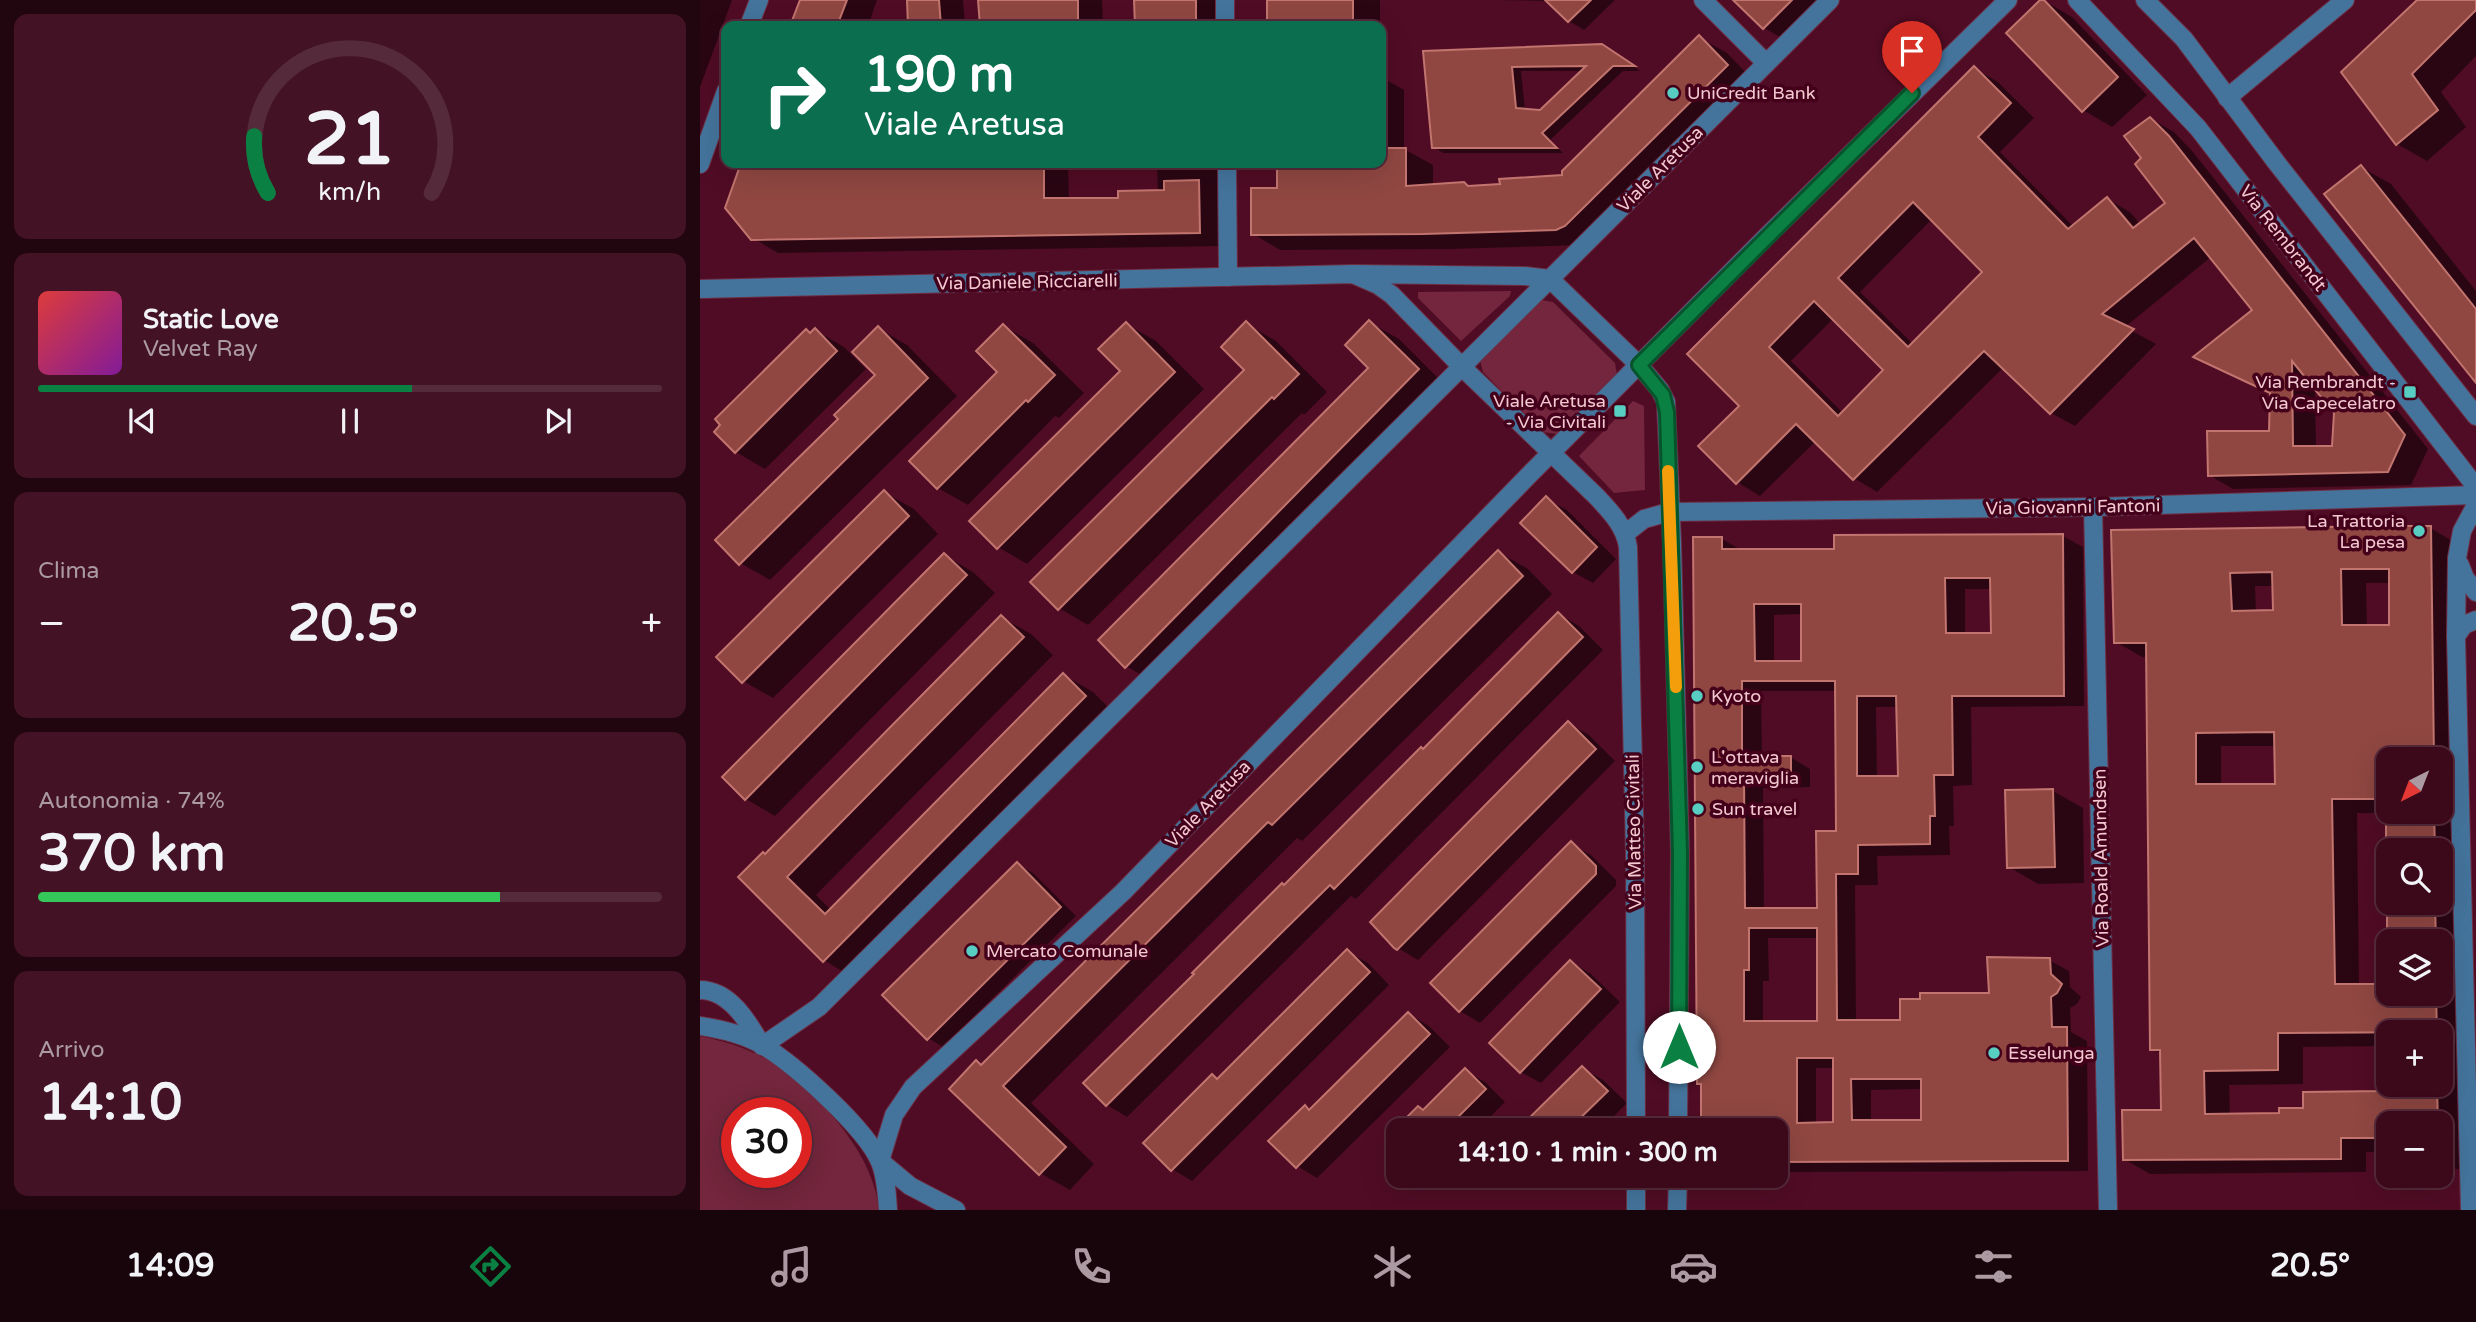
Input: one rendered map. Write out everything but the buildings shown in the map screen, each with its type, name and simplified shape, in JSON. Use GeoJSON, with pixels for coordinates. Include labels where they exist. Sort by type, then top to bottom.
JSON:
{"type":"FeatureCollection","features":[{"type":"Feature","properties":{"kind":"street"},"geometry":{"type":"LineString","coordinates":[[752,21],[759,0]]}},
{"type":"Feature","properties":{"kind":"street"},"geometry":{"type":"LineString","coordinates":[[1224,0],[1225,21]]}},
{"type":"Feature","properties":{"kind":"street"},"geometry":{"type":"LineString","coordinates":[[1703,0],[1766,63]]}},
{"type":"Feature","properties":{"kind":"street","name":"Viale Aretusa"},"geometry":{"type":"LineString","coordinates":[[762,1046],[819,1007],[1830,0]]}},
{"type":"Feature","properties":{"kind":"street","name":"Viale Aretusa"},"geometry":{"type":"LineString","coordinates":[[880,1161],[894,1115],[913,1087],[1123,892],[1550,453],[2008,0]]}},
{"type":"Feature","properties":{"kind":"street","name":"Via Rembrandt"},"geometry":{"type":"LineString","coordinates":[[2077,0],[2198,128],[2476,487]]}},
{"type":"Feature","properties":{"kind":"street"},"geometry":{"type":"LineString","coordinates":[[2145,0],[2184,39],[2227,98],[2476,415]]}},
{"type":"Feature","properties":{"kind":"street"},"geometry":{"type":"LineString","coordinates":[[2227,98],[2346,0]]}},
{"type":"Feature","properties":{"kind":"street"},"geometry":{"type":"LineString","coordinates":[[700,164],[721,105]]}},
{"type":"Feature","properties":{"kind":"street"},"geometry":{"type":"LineString","coordinates":[[1227,168],[1228,277]]}},
{"type":"Feature","properties":{"kind":"street","name":"Via Daniele Ricciarelli"},"geometry":{"type":"LineString","coordinates":[[700,289],[1353,274],[1525,276],[1550,279]]}},
{"type":"Feature","properties":{"kind":"street","name":"Via Daniele Ricciarelli"},"geometry":{"type":"LineString","coordinates":[[1353,274],[1378,285],[1392,295],[1463,368]]}},
{"type":"Feature","properties":{"kind":"street"},"geometry":{"type":"LineString","coordinates":[[1550,279],[1639,365],[1660,390],[1665,402],[1672,543],[1680,853],[1678,1118]]}},
{"type":"Feature","properties":{"kind":"street"},"geometry":{"type":"LineString","coordinates":[[1463,368],[1610,511],[1625,534],[1644,519],[1669,512]]}},
{"type":"Feature","properties":{"kind":"street","name":"Via Giovanni Fantoni"},"geometry":{"type":"LineString","coordinates":[[1669,512],[2093,507],[2476,495]]}},
{"type":"Feature","properties":{"kind":"street"},"geometry":{"type":"LineString","coordinates":[[2470,1210],[2456,636],[2457,558],[2462,531],[2476,505]]}},
{"type":"Feature","properties":{"kind":"street","name":"Via Roald Amundsen"},"geometry":{"type":"LineString","coordinates":[[2093,507],[2108,1210]]}},
{"type":"Feature","properties":{"kind":"street","name":"Via Matteo Civitali"},"geometry":{"type":"LineString","coordinates":[[1625,534],[1628,547],[1635,854],[1636,1118]]}},
{"type":"Feature","properties":{"kind":"street"},"geometry":{"type":"LineString","coordinates":[[2457,558],[2465,578],[2476,592]]}},
{"type":"Feature","properties":{"kind":"street"},"geometry":{"type":"LineString","coordinates":[[2456,636],[2463,625],[2476,620]]}},
{"type":"Feature","properties":{"kind":"street"},"geometry":{"type":"LineString","coordinates":[[700,990],[709,990],[726,999],[740,1012],[762,1046]]}},
{"type":"Feature","properties":{"kind":"street"},"geometry":{"type":"LineString","coordinates":[[700,1026],[762,1046],[823,1093],[852,1123],[880,1161],[910,1186],[956,1210]]}},
{"type":"Feature","properties":{"kind":"street"},"geometry":{"type":"LineString","coordinates":[[880,1161],[886,1183],[888,1210]]}},
{"type":"Feature","properties":{"kind":"street"},"geometry":{"type":"LineString","coordinates":[[1636,1188],[1636,1210]]}},
{"type":"Feature","properties":{"kind":"street"},"geometry":{"type":"LineString","coordinates":[[1677,1210],[1678,1188]]}},
{"type":"Feature","properties":{"kind":"shaded area"},"geometry":{"type":"Polygon","coordinates":[[[1511,291],[1510,296],[1461,341],[1418,298],[1418,292],[1511,291]]]}},
{"type":"Feature","properties":{"kind":"shaded area"},"geometry":{"type":"Polygon","coordinates":[[[1541,300],[1553,302],[1615,363],[1617,375],[1557,434],[1542,432],[1483,372],[1480,360],[1541,300]]]}},
{"type":"Feature","properties":{"kind":"shaded area"},"geometry":{"type":"Polygon","coordinates":[[[1633,401],[1644,406],[1645,490],[1614,493],[1579,456],[1633,401]]]}},
{"type":"Feature","properties":{"kind":"shaded area"},"geometry":{"type":"Polygon","coordinates":[[[700,1036],[734,1045],[766,1059],[822,1104],[854,1144],[866,1166],[875,1188],[879,1210],[700,1210],[700,1036]]]}},
{"type":"Feature","properties":{"kind":"slow traffic"},"geometry":{"type":"LineString","coordinates":[[1668,471],[1676,687]]}},
{"type":"Feature","properties":{"kind":"place","name":"UniCredit Bank"},"geometry":{"type":"Point","coordinates":[1673,93]}},
{"type":"Feature","properties":{"kind":"place","name":"Via Rembrandt - Via Capecelatro"},"geometry":{"type":"Point","coordinates":[2410,392]}},
{"type":"Feature","properties":{"kind":"place","name":"Viale Aretusa - Via Civitali"},"geometry":{"type":"Point","coordinates":[1620,411]}},
{"type":"Feature","properties":{"kind":"place","name":"La Trattoria La pesa"},"geometry":{"type":"Point","coordinates":[2419,531]}},
{"type":"Feature","properties":{"kind":"place","name":"Kyoto"},"geometry":{"type":"Point","coordinates":[1697,696]}},
{"type":"Feature","properties":{"kind":"place","name":"L'ottava meraviglia"},"geometry":{"type":"Point","coordinates":[1697,767]}},
{"type":"Feature","properties":{"kind":"place","name":"Sun travel"},"geometry":{"type":"Point","coordinates":[1698,809]}},
{"type":"Feature","properties":{"kind":"place","name":"Mercato Comunale"},"geometry":{"type":"Point","coordinates":[972,951]}},
{"type":"Feature","properties":{"kind":"place","name":"Esselunga"},"geometry":{"type":"Point","coordinates":[1994,1053]}},
{"type":"Feature","properties":{"kind":"route"},"geometry":{"type":"LineString","coordinates":[[1679,1047],[1680,853],[1667,412],[1663,395],[1639,365],[1912,93]]}}]}
